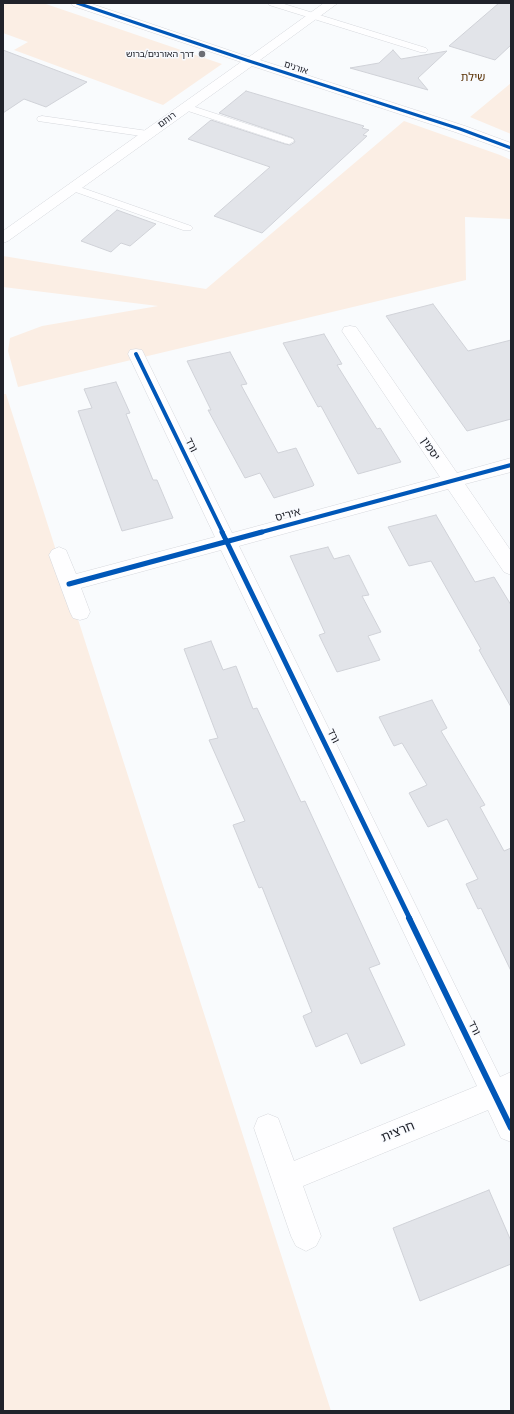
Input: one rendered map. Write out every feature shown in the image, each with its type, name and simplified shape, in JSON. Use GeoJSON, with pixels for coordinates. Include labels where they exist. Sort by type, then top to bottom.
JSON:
{"type":"FeatureCollection","features":[{"type":"Feature","properties":{"kind":"street","name":"אורנים"},"geometry":{"type":"LineString","coordinates":[[77,3],[249,61],[460,129],[511,148]]}},
{"type":"Feature","properties":{"kind":"street","name":"רותם"},"geometry":{"type":"LineString","coordinates":[[3,238],[332,3]]}},
{"type":"Feature","properties":{"kind":"street","name":"יסמין"},"geometry":{"type":"LineString","coordinates":[[350,331],[511,567]]}},
{"type":"Feature","properties":{"kind":"street","name":"ורד"},"geometry":{"type":"LineString","coordinates":[[136,354],[227,541],[503,1090],[511,1128]]}},
{"type":"Feature","properties":{"kind":"street","name":"איריס"},"geometry":{"type":"LineString","coordinates":[[69,584],[511,465]]}},
{"type":"Feature","properties":{"kind":"street"},"geometry":{"type":"LineString","coordinates":[[59,554],[80,612]]}},
{"type":"Feature","properties":{"kind":"street","name":"חרצית"},"geometry":{"type":"LineString","coordinates":[[286,1179],[503,1090]]}},
{"type":"Feature","properties":{"kind":"street"},"geometry":{"type":"LineString","coordinates":[[268,1128],[306,1236]]}},
{"type":"Feature","properties":{"kind":"lane"},"geometry":{"type":"LineString","coordinates":[[272,3],[424,50]]}},
{"type":"Feature","properties":{"kind":"lane"},"geometry":{"type":"LineString","coordinates":[[186,107],[289,141]]}},
{"type":"Feature","properties":{"kind":"lane"},"geometry":{"type":"LineString","coordinates":[[42,119],[148,134]]}},
{"type":"Feature","properties":{"kind":"lane"},"geometry":{"type":"LineString","coordinates":[[74,188],[188,228]]}},
{"type":"Feature","properties":{"kind":"shaded area"},"geometry":{"type":"Polygon","coordinates":[[[3,3],[43,3],[222,64],[163,105],[14,50],[28,42],[3,33],[3,3]]]}},
{"type":"Feature","properties":{"kind":"shaded area"},"geometry":{"type":"Polygon","coordinates":[[[511,83],[511,134],[470,117],[511,83]]]}},
{"type":"Feature","properties":{"kind":"shaded area"},"geometry":{"type":"Polygon","coordinates":[[[404,121],[511,160],[511,219],[465,217],[466,280],[18,387],[8,351],[10,338],[42,326],[158,306],[3,287],[3,256],[206,289],[404,121]]]}},
{"type":"Feature","properties":{"kind":"shaded area"},"geometry":{"type":"Polygon","coordinates":[[[3,394],[6,394],[331,1411],[3,1411],[3,394]]]}},
{"type":"Feature","properties":{"kind":"building"},"geometry":{"type":"Polygon","coordinates":[[[499,3],[511,3],[511,45],[495,60],[449,46],[499,3]]]}},
{"type":"Feature","properties":{"kind":"building"},"geometry":{"type":"Polygon","coordinates":[[[3,50],[87,82],[46,107],[24,99],[3,113],[3,50]]]}},
{"type":"Feature","properties":{"kind":"building"},"geometry":{"type":"Polygon","coordinates":[[[393,50],[401,59],[447,51],[418,78],[428,90],[350,68],[379,63],[393,50]]]}},
{"type":"Feature","properties":{"kind":"building"},"geometry":{"type":"Polygon","coordinates":[[[246,91],[364,126],[362,128],[369,130],[363,135],[367,136],[262,233],[214,216],[270,167],[188,139],[211,120],[285,144],[290,145],[295,142],[293,138],[219,113],[246,91]]]}},
{"type":"Feature","properties":{"kind":"building"},"geometry":{"type":"Polygon","coordinates":[[[117,210],[156,224],[130,246],[121,243],[111,252],[81,241],[117,210]]]}},
{"type":"Feature","properties":{"kind":"building"},"geometry":{"type":"Polygon","coordinates":[[[433,304],[468,351],[511,340],[511,419],[467,431],[386,316],[433,304]]]}},
{"type":"Feature","properties":{"kind":"building"},"geometry":{"type":"Polygon","coordinates":[[[324,334],[342,364],[337,365],[377,429],[380,428],[401,462],[358,474],[321,406],[318,407],[283,343],[324,334]]]}},
{"type":"Feature","properties":{"kind":"building"},"geometry":{"type":"Polygon","coordinates":[[[230,352],[247,384],[241,385],[278,453],[296,448],[314,485],[313,486],[274,498],[260,473],[245,478],[208,410],[211,410],[187,361],[230,352]]]}},
{"type":"Feature","properties":{"kind":"building"},"geometry":{"type":"Polygon","coordinates":[[[116,382],[130,413],[126,414],[153,480],[157,480],[173,518],[122,531],[78,411],[92,408],[84,389],[116,382]]]}},
{"type":"Feature","properties":{"kind":"building"},"geometry":{"type":"Polygon","coordinates":[[[436,515],[475,582],[494,577],[511,605],[511,707],[479,650],[481,649],[431,561],[409,566],[388,527],[436,515]]]}},
{"type":"Feature","properties":{"kind":"building"},"geometry":{"type":"Polygon","coordinates":[[[328,547],[334,559],[349,555],[369,595],[362,596],[381,632],[368,636],[380,660],[337,672],[319,635],[325,633],[290,556],[328,547]]]}},
{"type":"Feature","properties":{"kind":"building"},"geometry":{"type":"Polygon","coordinates":[[[211,641],[223,670],[236,666],[253,709],[257,708],[301,802],[305,801],[380,964],[369,968],[405,1045],[361,1064],[347,1033],[316,1047],[303,1016],[312,1012],[262,887],[259,888],[233,825],[245,821],[209,740],[218,738],[184,649],[211,641]]]}},
{"type":"Feature","properties":{"kind":"building"},"geometry":{"type":"Polygon","coordinates":[[[432,700],[447,728],[441,731],[485,805],[480,807],[504,851],[511,848],[511,971],[481,908],[478,909],[466,884],[478,879],[447,819],[428,827],[409,793],[427,785],[402,743],[394,746],[379,717],[432,700]]]}},
{"type":"Feature","properties":{"kind":"building"},"geometry":{"type":"Polygon","coordinates":[[[489,1190],[511,1241],[511,1264],[420,1301],[393,1228],[489,1190]]]}},
{"type":"Feature","properties":{"kind":"cycle path"},"geometry":{"type":"LineString","coordinates":[[77,3],[249,61],[460,129],[511,148]]}},
{"type":"Feature","properties":{"kind":"cycle path"},"geometry":{"type":"LineString","coordinates":[[136,354],[511,1128]]}},
{"type":"Feature","properties":{"kind":"cycle path"},"geometry":{"type":"LineString","coordinates":[[69,584],[511,465]]}},
{"type":"Feature","properties":{"kind":"place","name":"דרך האורנים/ברוש"},"geometry":{"type":"Point","coordinates":[202,54]}},
{"type":"Feature","properties":{"kind":"district","name":"שילת"},"geometry":{"type":"Point","coordinates":[473,78]}}]}
